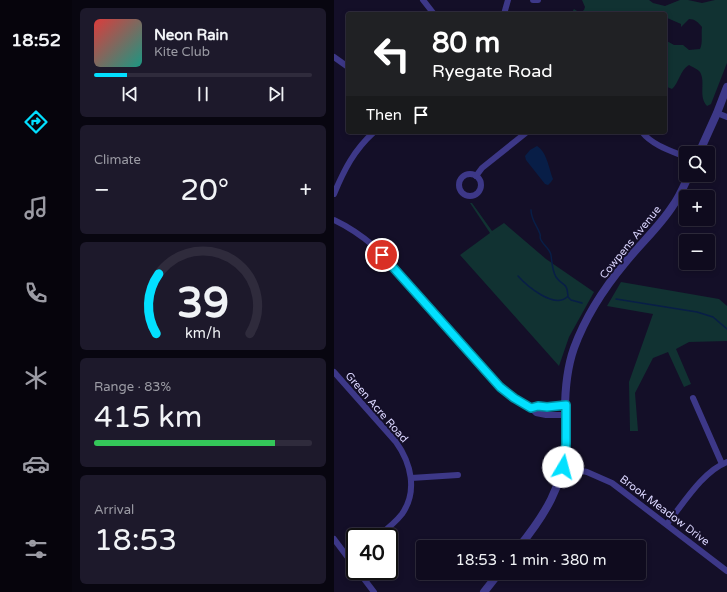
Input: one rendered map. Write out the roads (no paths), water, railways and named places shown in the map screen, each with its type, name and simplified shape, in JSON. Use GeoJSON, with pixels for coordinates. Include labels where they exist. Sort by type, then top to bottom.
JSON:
{"type":"FeatureCollection","features":[{"type":"Feature","properties":{"kind":"street"},"geometry":{"type":"LineString","coordinates":[[423,0],[432,12]]}},
{"type":"Feature","properties":{"kind":"street"},"geometry":{"type":"LineString","coordinates":[[505,12],[508,0]]}},
{"type":"Feature","properties":{"kind":"street"},"geometry":{"type":"LineString","coordinates":[[533,0],[538,0]]}},
{"type":"Feature","properties":{"kind":"street"},"geometry":{"type":"LineString","coordinates":[[334,57],[346,66]]}},
{"type":"Feature","properties":{"kind":"street"},"geometry":{"type":"LineString","coordinates":[[702,146],[727,87]]}},
{"type":"Feature","properties":{"kind":"street"},"geometry":{"type":"LineString","coordinates":[[717,113],[727,116]]}},
{"type":"Feature","properties":{"kind":"street"},"geometry":{"type":"LineString","coordinates":[[334,194],[355,152],[372,134]]}},
{"type":"Feature","properties":{"kind":"street"},"geometry":{"type":"LineString","coordinates":[[476,176],[482,168],[524,134]]}},
{"type":"Feature","properties":{"kind":"street"},"geometry":{"type":"LineString","coordinates":[[644,134],[650,140],[679,154]]}},
{"type":"Feature","properties":{"kind":"street","name":"Cowpens Avenue"},"geometry":{"type":"LineString","coordinates":[[524,540],[540,520],[549,505],[557,487],[563,467],[566,444],[566,405],[569,367],[574,348],[582,330],[612,280],[671,209],[685,182]]}},
{"type":"Feature","properties":{"kind":"street"},"geometry":{"type":"LineString","coordinates":[[334,220],[354,230],[375,247],[500,387],[536,413],[546,415],[566,415]]}},
{"type":"Feature","properties":{"kind":"street","name":"Green Acre Road"},"geometry":{"type":"LineString","coordinates":[[334,372],[396,442],[406,458],[411,478],[409,497],[402,514],[389,528]]}},
{"type":"Feature","properties":{"kind":"street"},"geometry":{"type":"LineString","coordinates":[[667,524],[706,476],[725,463],[693,398]]}},
{"type":"Feature","properties":{"kind":"street"},"geometry":{"type":"LineString","coordinates":[[531,408],[538,406],[547,407],[566,405]]}},
{"type":"Feature","properties":{"kind":"street","name":"Brook Meadow Drive"},"geometry":{"type":"LineString","coordinates":[[563,467],[586,472],[612,483],[727,570]]}},
{"type":"Feature","properties":{"kind":"street"},"geometry":{"type":"LineString","coordinates":[[411,478],[458,475]]}},
{"type":"Feature","properties":{"kind":"street"},"geometry":{"type":"LineString","coordinates":[[334,539],[346,555]]}},
{"type":"Feature","properties":{"kind":"street"},"geometry":{"type":"LineString","coordinates":[[365,580],[374,592]]}},
{"type":"Feature","properties":{"kind":"street"},"geometry":{"type":"LineString","coordinates":[[484,592],[493,580]]}},
{"type":"Feature","properties":{"kind":"water"},"geometry":{"type":"Polygon","coordinates":[[[537,146],[545,156],[553,179],[548,185],[545,184],[526,160],[525,156],[530,150],[537,146]]]}},
{"type":"Feature","properties":{"kind":"waterway"},"geometry":{"type":"LineString","coordinates":[[531,210],[532,217],[540,234],[540,238],[550,253],[556,277],[566,286],[568,297],[571,300],[582,303]]}},
{"type":"Feature","properties":{"kind":"waterway"},"geometry":{"type":"LineString","coordinates":[[518,276],[541,295],[555,300],[562,300],[567,297]]}},
{"type":"Feature","properties":{"kind":"waterway"},"geometry":{"type":"LineString","coordinates":[[616,299],[697,312],[713,317],[727,329]]}}]}
